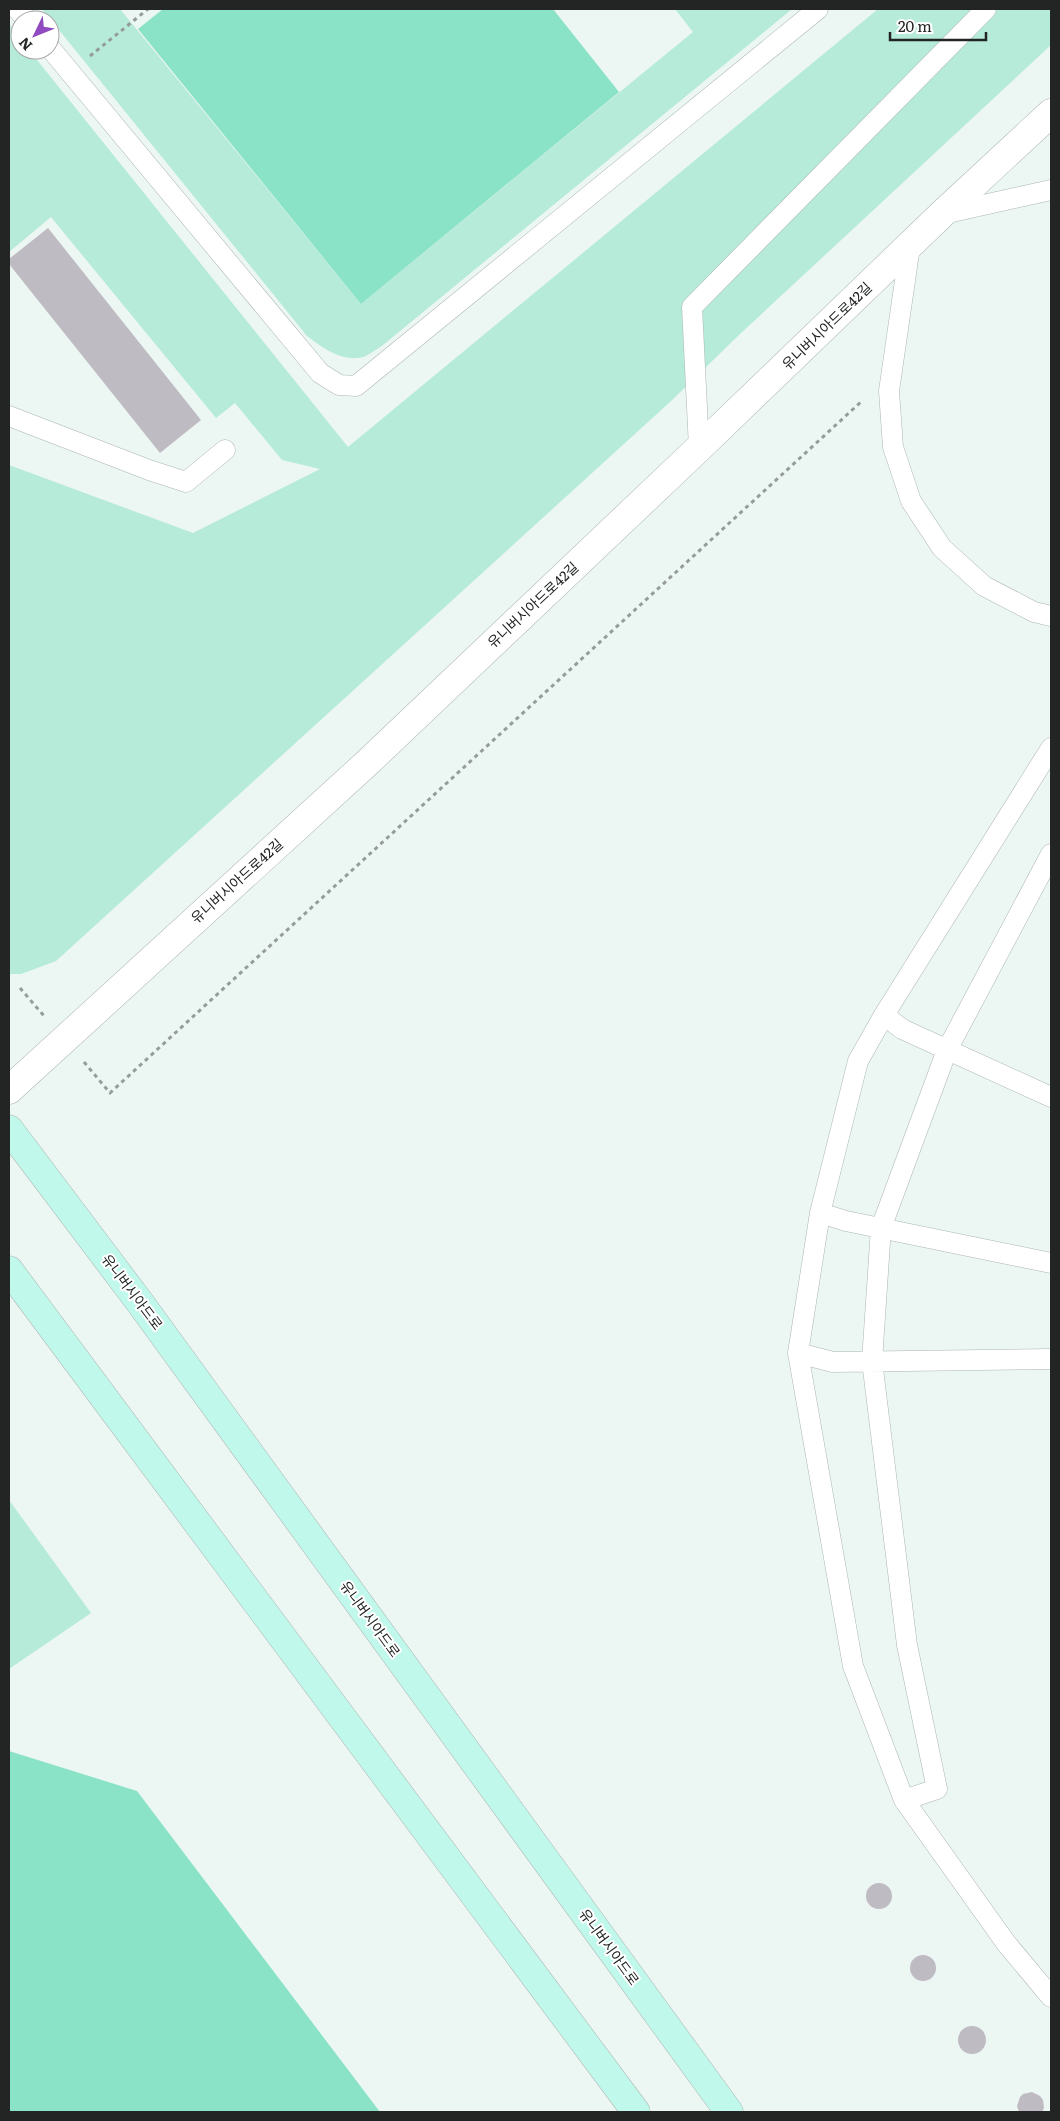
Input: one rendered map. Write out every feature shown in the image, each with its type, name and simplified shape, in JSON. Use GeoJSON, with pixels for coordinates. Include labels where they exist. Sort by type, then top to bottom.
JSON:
{"type":"FeatureCollection","features":[{"type":"Feature","properties":{"kind":"main road","name":"유니버시아드로"},"geometry":{"type":"LineString","coordinates":[[9,1129],[141,1304],[729,2112]]}},
{"type":"Feature","properties":{"kind":"main road"},"geometry":{"type":"LineString","coordinates":[[9,1270],[636,2112]]}},
{"type":"Feature","properties":{"kind":"street","name":"유니버시아드로42길"},"geometry":{"type":"LineString","coordinates":[[9,1090],[367,763],[942,214],[1051,113]]}},
{"type":"Feature","properties":{"kind":"lane"},"geometry":{"type":"LineString","coordinates":[[60,60],[320,373],[340,385],[356,386],[818,9]]}},
{"type":"Feature","properties":{"kind":"lane"},"geometry":{"type":"LineString","coordinates":[[699,448],[692,306],[986,9]]}},
{"type":"Feature","properties":{"kind":"lane"},"geometry":{"type":"LineString","coordinates":[[942,214],[1051,190]]}},
{"type":"Feature","properties":{"kind":"lane"},"geometry":{"type":"LineString","coordinates":[[910,246],[889,391],[893,447],[911,501],[942,548],[984,586],[1034,612],[1051,616]]}},
{"type":"Feature","properties":{"kind":"lane"},"geometry":{"type":"LineString","coordinates":[[9,416],[149,470],[186,482],[225,450]]}},
{"type":"Feature","properties":{"kind":"lane"},"geometry":{"type":"LineString","coordinates":[[1051,748],[1044,778],[884,1015],[858,1061],[820,1213],[798,1353],[853,1666],[904,1800],[1006,1943],[1051,1997]]}},
{"type":"Feature","properties":{"kind":"lane"},"geometry":{"type":"LineString","coordinates":[[904,1800],[937,1789],[907,1645],[872,1362],[881,1228],[947,1050],[1051,854]]}},
{"type":"Feature","properties":{"kind":"lane"},"geometry":{"type":"LineString","coordinates":[[884,1015],[902,1029],[1051,1097]]}},
{"type":"Feature","properties":{"kind":"lane"},"geometry":{"type":"LineString","coordinates":[[820,1213],[881,1228],[1051,1263]]}},
{"type":"Feature","properties":{"kind":"lane"},"geometry":{"type":"LineString","coordinates":[[798,1353],[833,1362],[1051,1359]]}},
{"type":"Feature","properties":{"kind":"path"},"geometry":{"type":"LineString","coordinates":[[70,72],[148,9]]}},
{"type":"Feature","properties":{"kind":"path"},"geometry":{"type":"LineString","coordinates":[[20,988],[110,1093],[892,374]]}},
{"type":"Feature","properties":{"kind":"shaded area"},"geometry":{"type":"Polygon","coordinates":[[[120,9],[361,304],[693,32],[675,9],[792,9],[383,345],[366,356],[358,358],[334,354],[307,336],[60,31],[60,10],[43,10],[120,9]]]}},
{"type":"Feature","properties":{"kind":"shaded area"},"geometry":{"type":"Polygon","coordinates":[[[163,9],[553,9],[619,92],[361,304],[138,29],[163,9]]]}},
{"type":"Feature","properties":{"kind":"shaded area"},"geometry":{"type":"Polygon","coordinates":[[[878,9],[1051,9],[1051,45],[740,334],[670,402],[56,961],[21,974],[9,974],[9,465],[193,533],[320,469],[282,460],[235,403],[216,418],[51,217],[9,252],[9,24],[10,60],[37,60],[348,447],[878,9]]]}},
{"type":"Feature","properties":{"kind":"shaded area"},"geometry":{"type":"Polygon","coordinates":[[[9,1500],[91,1613],[9,1669],[9,1500]]]}},
{"type":"Feature","properties":{"kind":"shaded area"},"geometry":{"type":"Polygon","coordinates":[[[9,1751],[137,1791],[380,2112],[9,2112],[9,1751]]]}},
{"type":"Feature","properties":{"kind":"building"},"geometry":{"type":"Polygon","coordinates":[[[48,228],[201,420],[160,453],[9,264],[9,259],[48,228]]]}},
{"type":"Feature","properties":{"kind":"building"},"geometry":{"type":"Polygon","coordinates":[[[879,1883],[889,1886],[892,1896],[889,1906],[879,1909],[869,1906],[866,1896],[869,1886],[879,1883]]]}},
{"type":"Feature","properties":{"kind":"building"},"geometry":{"type":"Polygon","coordinates":[[[923,1955],[933,1958],[936,1968],[933,1978],[923,1981],[913,1978],[910,1968],[913,1958],[923,1955]]]}},
{"type":"Feature","properties":{"kind":"building"},"geometry":{"type":"Polygon","coordinates":[[[972,2026],[982,2030],[986,2040],[982,2050],[972,2054],[962,2050],[958,2040],[962,2030],[972,2026]]]}},
{"type":"Feature","properties":{"kind":"building"},"geometry":{"type":"Polygon","coordinates":[[[1032,2092],[1043,2100],[1044,2108],[1042,2112],[1019,2112],[1017,2106],[1020,2097],[1023,2094],[1032,2092]]]}}]}
